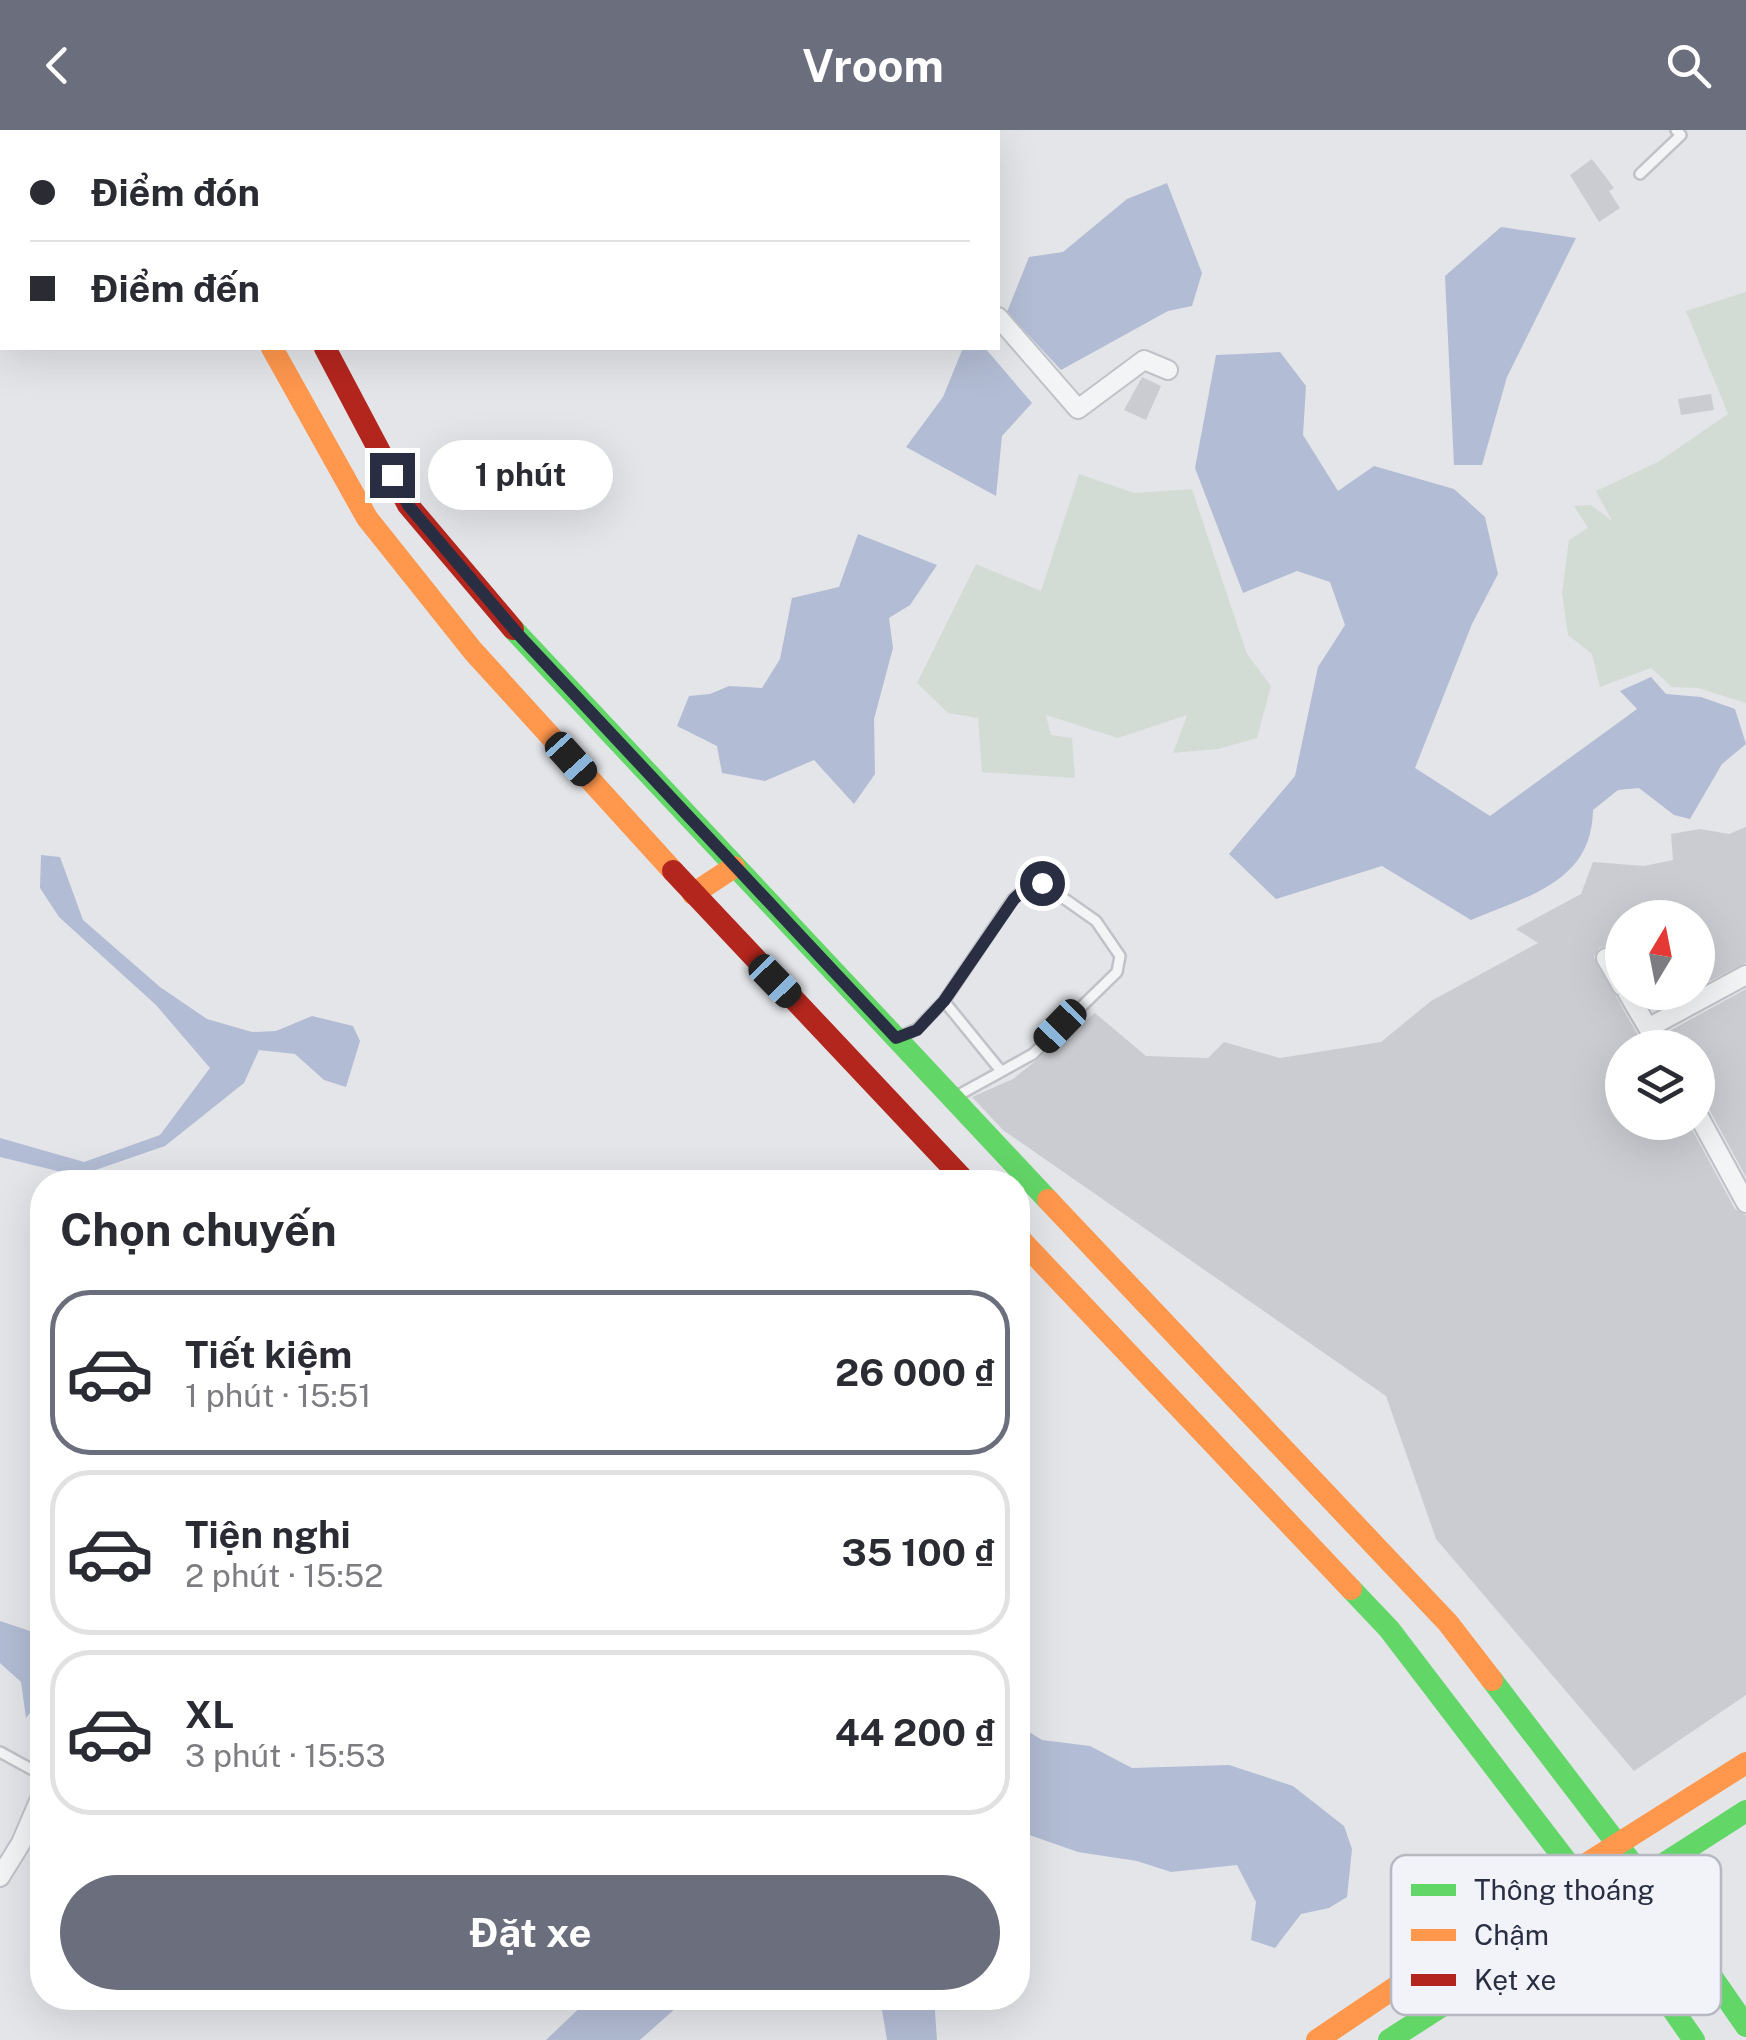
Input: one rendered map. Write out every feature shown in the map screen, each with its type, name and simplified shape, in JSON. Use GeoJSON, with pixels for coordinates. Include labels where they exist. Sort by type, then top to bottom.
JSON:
{"type":"FeatureCollection","features":[{"type":"Feature","properties":{"kind":"main road"},"geometry":{"type":"LineString","coordinates":[[273,350],[367,518],[473,651],[693,894],[955,1170]]}},
{"type":"Feature","properties":{"kind":"main road"},"geometry":{"type":"LineString","coordinates":[[326,350],[408,505],[517,633],[1020,1170]]}},
{"type":"Feature","properties":{"kind":"main road"},"geometry":{"type":"LineString","coordinates":[[693,894],[734,867]]}},
{"type":"Feature","properties":{"kind":"main road"},"geometry":{"type":"LineString","coordinates":[[1030,1181],[1448,1623],[1625,1855]]}},
{"type":"Feature","properties":{"kind":"main road"},"geometry":{"type":"LineString","coordinates":[[1030,1250],[1388,1629],[1561,1855]]}},
{"type":"Feature","properties":{"kind":"main road"},"geometry":{"type":"LineString","coordinates":[[1601,1855],[1746,1763]]}},
{"type":"Feature","properties":{"kind":"main road"},"geometry":{"type":"LineString","coordinates":[[1677,1855],[1746,1811]]}},
{"type":"Feature","properties":{"kind":"main road"},"geometry":{"type":"LineString","coordinates":[[1721,1990],[1746,2026]]}},
{"type":"Feature","properties":{"kind":"main road"},"geometry":{"type":"LineString","coordinates":[[1317,2040],[1391,1992]]}},
{"type":"Feature","properties":{"kind":"main road"},"geometry":{"type":"LineString","coordinates":[[1389,2040],[1427,2015]]}},
{"type":"Feature","properties":{"kind":"main road"},"geometry":{"type":"LineString","coordinates":[[1676,2015],[1694,2040]]}},
{"type":"Feature","properties":{"kind":"street"},"geometry":{"type":"LineString","coordinates":[[1000,319],[1078,409],[1144,360],[1168,370]]}},
{"type":"Feature","properties":{"kind":"street"},"geometry":{"type":"LineString","coordinates":[[1638,1010],[1648,1028],[1746,975]]}},
{"type":"Feature","properties":{"kind":"street"},"geometry":{"type":"LineString","coordinates":[[1712,1140],[1746,1203]]}},
{"type":"Feature","properties":{"kind":"street"},"geometry":{"type":"LineString","coordinates":[[0,1877],[30,1822]]}},
{"type":"Feature","properties":{"kind":"lane"},"geometry":{"type":"LineString","coordinates":[[1640,174],[1681,135],[1676,130]]}},
{"type":"Feature","properties":{"kind":"lane"},"geometry":{"type":"LineString","coordinates":[[896,1038],[917,1030],[944,1001],[1014,899],[1028,886],[1042,883],[1096,920],[1120,956],[1117,972],[1033,1054],[952,1098]]}},
{"type":"Feature","properties":{"kind":"lane"},"geometry":{"type":"LineString","coordinates":[[944,1001],[1002,1071]]}},
{"type":"Feature","properties":{"kind":"lane"},"geometry":{"type":"LineString","coordinates":[[0,1752],[30,1768]]}},
{"type":"Feature","properties":{"kind":"shaded area"},"geometry":{"type":"Polygon","coordinates":[[[1746,292],[1746,703],[1698,688],[1672,687],[1651,668],[1600,687],[1592,654],[1568,635],[1562,593],[1569,540],[1588,528],[1574,506],[1591,505],[1612,521],[1596,491],[1658,462],[1728,414],[1686,311],[1746,292]]]}},
{"type":"Feature","properties":{"kind":"shaded area"},"geometry":{"type":"Polygon","coordinates":[[[1079,474],[1134,493],[1192,489],[1247,654],[1271,686],[1257,738],[1218,749],[1173,753],[1187,715],[1118,738],[1046,715],[1051,735],[1072,738],[1075,778],[982,772],[978,718],[948,713],[917,683],[976,564],[1041,591],[1079,474]]]}},
{"type":"Feature","properties":{"kind":"water"},"geometry":{"type":"Polygon","coordinates":[[[1167,183],[1202,273],[1192,306],[1168,311],[1061,370],[1007,312],[1029,257],[1063,252],[1127,199],[1167,183]]]}},
{"type":"Feature","properties":{"kind":"water"},"geometry":{"type":"Polygon","coordinates":[[[1501,227],[1576,238],[1507,377],[1482,465],[1454,465],[1445,276],[1501,227]]]}},
{"type":"Feature","properties":{"kind":"water"},"geometry":{"type":"Polygon","coordinates":[[[962,350],[987,350],[1032,403],[1002,436],[996,496],[906,447],[943,397],[962,350]]]}},
{"type":"Feature","properties":{"kind":"water"},"geometry":{"type":"Polygon","coordinates":[[[1280,352],[1306,386],[1303,435],[1338,491],[1374,466],[1454,489],[1485,517],[1498,574],[1472,624],[1415,768],[1490,816],[1637,709],[1620,691],[1651,677],[1666,694],[1701,697],[1735,709],[1746,744],[1722,764],[1690,819],[1674,815],[1639,788],[1618,790],[1593,810],[1582,854],[1569,870],[1534,894],[1471,920],[1382,866],[1276,899],[1229,854],[1295,776],[1318,667],[1345,625],[1330,582],[1297,571],[1243,593],[1195,468],[1216,355],[1280,352]]]}},
{"type":"Feature","properties":{"kind":"water"},"geometry":{"type":"Polygon","coordinates":[[[858,534],[937,565],[910,605],[889,618],[893,648],[874,719],[875,774],[854,804],[814,760],[765,781],[722,773],[717,746],[677,726],[689,696],[710,694],[729,686],[762,688],[780,659],[792,598],[839,587],[858,534]]]}},
{"type":"Feature","properties":{"kind":"water"},"geometry":{"type":"Polygon","coordinates":[[[41,855],[60,857],[83,920],[160,987],[207,1019],[252,1032],[276,1031],[312,1016],[353,1026],[360,1041],[346,1087],[324,1080],[295,1054],[259,1050],[244,1083],[165,1146],[95,1170],[53,1170],[0,1157],[0,1138],[84,1162],[160,1135],[210,1068],[156,1005],[59,917],[40,888],[41,855]]]}},
{"type":"Feature","properties":{"kind":"water"},"geometry":{"type":"Polygon","coordinates":[[[0,1621],[30,1631],[30,1713],[26,1718],[21,1682],[0,1663],[0,1621]]]}},
{"type":"Feature","properties":{"kind":"water"},"geometry":{"type":"Polygon","coordinates":[[[1030,1732],[1042,1740],[1090,1746],[1132,1768],[1229,1765],[1293,1786],[1344,1826],[1352,1849],[1347,1897],[1329,1908],[1301,1914],[1275,1948],[1251,1940],[1256,1902],[1237,1865],[1171,1872],[1137,1861],[1078,1852],[1030,1835],[1030,1732]]]}},
{"type":"Feature","properties":{"kind":"water"},"geometry":{"type":"Polygon","coordinates":[[[577,2010],[674,2010],[640,2040],[546,2040],[577,2010]]]}},
{"type":"Feature","properties":{"kind":"water"},"geometry":{"type":"Polygon","coordinates":[[[882,2010],[935,2010],[937,2040],[887,2040],[882,2010]]]}},
{"type":"Feature","properties":{"kind":"building"},"geometry":{"type":"Polygon","coordinates":[[[1592,159],[1614,188],[1609,191],[1620,208],[1599,222],[1570,175],[1592,159]]]}},
{"type":"Feature","properties":{"kind":"building"},"geometry":{"type":"Polygon","coordinates":[[[1142,377],[1161,386],[1146,420],[1124,410],[1142,377]]]}},
{"type":"Feature","properties":{"kind":"building"},"geometry":{"type":"Polygon","coordinates":[[[1711,394],[1714,410],[1681,415],[1678,399],[1711,394]]]}},
{"type":"Feature","properties":{"kind":"building"},"geometry":{"type":"Polygon","coordinates":[[[1746,827],[1746,963],[1715,978],[1715,900],[1605,900],[1605,946],[1599,948],[1594,957],[1605,977],[1605,1010],[1624,1010],[1635,1030],[1605,1030],[1605,1140],[1698,1140],[1735,1209],[1746,1215],[1746,1695],[1634,1771],[1436,1539],[1386,1396],[1003,1130],[972,1097],[1013,1079],[1095,1013],[1146,1056],[1208,1058],[1224,1042],[1280,1058],[1381,1042],[1431,1001],[1538,943],[1516,929],[1581,894],[1593,862],[1644,866],[1673,860],[1671,834],[1700,829],[1729,834],[1746,827]]]}},
{"type":"Feature","properties":{"kind":"building"},"geometry":{"type":"Polygon","coordinates":[[[1746,989],[1746,1177],[1715,1120],[1715,1030],[1671,1030],[1715,1010],[1715,1006],[1746,989]]]}},
{"type":"Feature","properties":{"kind":"traffic: fast"},"geometry":{"type":"LineString","coordinates":[[513,629],[1020,1170]]}},
{"type":"Feature","properties":{"kind":"traffic: fast"},"geometry":{"type":"LineString","coordinates":[[1030,1181],[1048,1200]]}},
{"type":"Feature","properties":{"kind":"traffic: fast"},"geometry":{"type":"LineString","coordinates":[[1351,1589],[1389,1629],[1562,1855]]}},
{"type":"Feature","properties":{"kind":"traffic: fast"},"geometry":{"type":"LineString","coordinates":[[1492,1680],[1626,1855]]}},
{"type":"Feature","properties":{"kind":"traffic: fast"},"geometry":{"type":"LineString","coordinates":[[1677,1855],[1746,1811]]}},
{"type":"Feature","properties":{"kind":"traffic: fast"},"geometry":{"type":"LineString","coordinates":[[1721,1990],[1746,2026]]}},
{"type":"Feature","properties":{"kind":"traffic: fast"},"geometry":{"type":"LineString","coordinates":[[1389,2040],[1428,2015]]}},
{"type":"Feature","properties":{"kind":"traffic: fast"},"geometry":{"type":"LineString","coordinates":[[1677,2015],[1694,2040]]}},
{"type":"Feature","properties":{"kind":"traffic: slow"},"geometry":{"type":"LineString","coordinates":[[273,350],[367,518],[473,651],[673,871]]}},
{"type":"Feature","properties":{"kind":"traffic: slow"},"geometry":{"type":"LineString","coordinates":[[693,894],[734,867]]}},
{"type":"Feature","properties":{"kind":"traffic: slow"},"geometry":{"type":"LineString","coordinates":[[1048,1200],[1448,1623],[1492,1680]]}},
{"type":"Feature","properties":{"kind":"traffic: slow"},"geometry":{"type":"LineString","coordinates":[[1030,1250],[1351,1589]]}},
{"type":"Feature","properties":{"kind":"traffic: slow"},"geometry":{"type":"LineString","coordinates":[[1600,1855],[1746,1763]]}},
{"type":"Feature","properties":{"kind":"traffic: slow"},"geometry":{"type":"LineString","coordinates":[[1317,2040],[1391,1990]]}},
{"type":"Feature","properties":{"kind":"traffic: jam"},"geometry":{"type":"LineString","coordinates":[[326,350],[408,505],[513,629]]}},
{"type":"Feature","properties":{"kind":"traffic: jam"},"geometry":{"type":"LineString","coordinates":[[673,871],[955,1170]]}},
{"type":"Feature","properties":{"kind":"route"},"geometry":{"type":"LineString","coordinates":[[392,475],[408,505],[517,633],[896,1038],[926,1022],[1014,899],[1028,886],[1042,883]]}}]}
